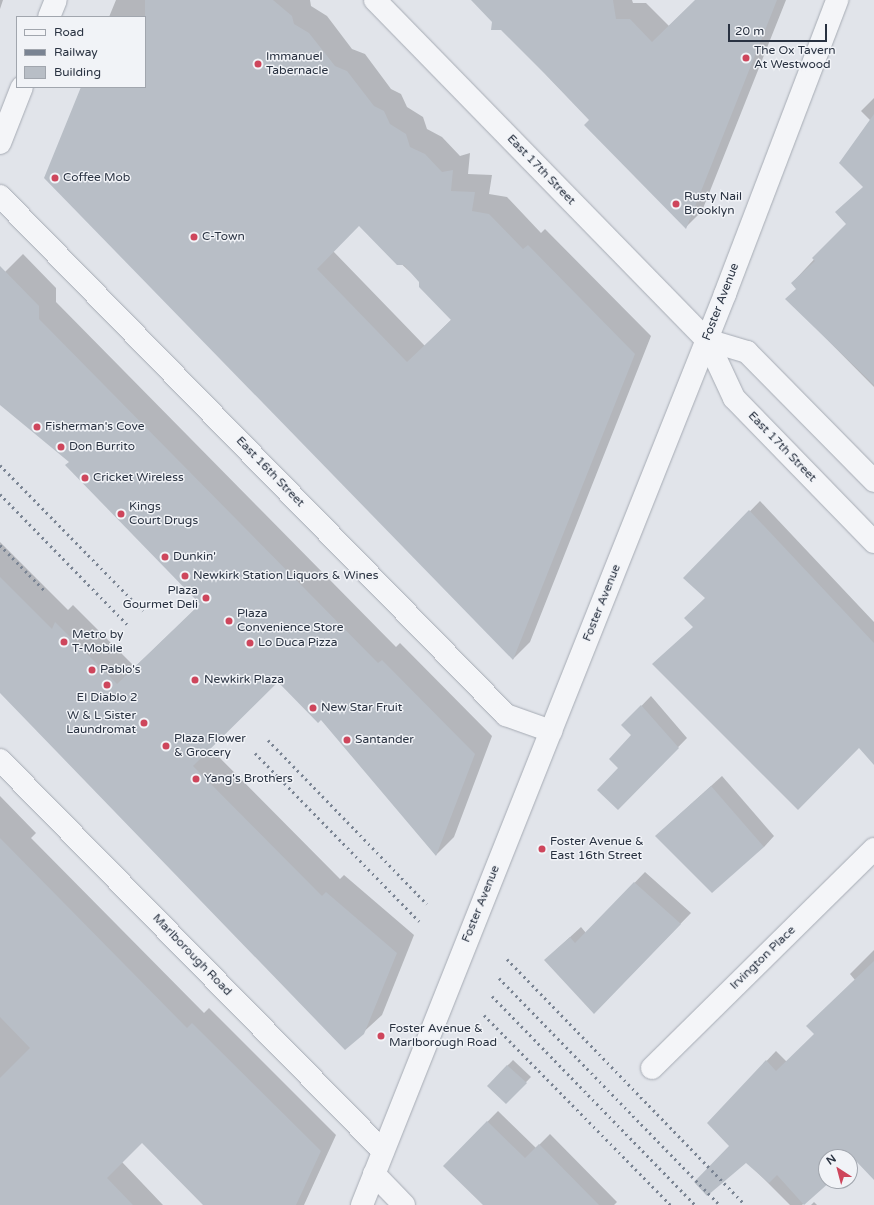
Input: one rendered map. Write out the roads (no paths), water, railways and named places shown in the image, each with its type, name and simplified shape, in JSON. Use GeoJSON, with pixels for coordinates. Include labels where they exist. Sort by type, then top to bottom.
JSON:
{"type":"FeatureCollection","features":[{"type":"Feature","properties":{"kind":"street"},"geometry":{"type":"LineString","coordinates":[[49,16],[56,0]]}},
{"type":"Feature","properties":{"kind":"street","name":"East 17th Street"},"geometry":{"type":"LineString","coordinates":[[375,0],[707,340],[734,398],[874,542]]}},
{"type":"Feature","properties":{"kind":"street","name":"Foster Avenue"},"geometry":{"type":"LineString","coordinates":[[362,1205],[707,340],[837,0]]}},
{"type":"Feature","properties":{"kind":"street"},"geometry":{"type":"LineString","coordinates":[[0,143],[22,88]]}},
{"type":"Feature","properties":{"kind":"street","name":"East 16th Street"},"geometry":{"type":"LineString","coordinates":[[0,196],[506,715],[551,731]]}},
{"type":"Feature","properties":{"kind":"street","name":"East 17th Street"},"geometry":{"type":"LineString","coordinates":[[707,340],[748,352],[874,481]]}},
{"type":"Feature","properties":{"kind":"street","name":"Marlborough Road"},"geometry":{"type":"LineString","coordinates":[[0,760],[383,1151]]}},
{"type":"Feature","properties":{"kind":"street","name":"Irvington Place"},"geometry":{"type":"LineString","coordinates":[[652,1068],[874,849]]}},
{"type":"Feature","properties":{"kind":"street"},"geometry":{"type":"LineString","coordinates":[[374,1174],[404,1205]]}},
{"type":"Feature","properties":{"kind":"railway"},"geometry":{"type":"LineString","coordinates":[[0,465],[143,611]]}},
{"type":"Feature","properties":{"kind":"railway"},"geometry":{"type":"LineString","coordinates":[[0,494],[128,625]]}},
{"type":"Feature","properties":{"kind":"railway"},"geometry":{"type":"LineString","coordinates":[[0,545],[45,591]]}},
{"type":"Feature","properties":{"kind":"railway"},"geometry":{"type":"LineString","coordinates":[[268,740],[427,904]]}},
{"type":"Feature","properties":{"kind":"railway"},"geometry":{"type":"LineString","coordinates":[[255,753],[419,921]]}},
{"type":"Feature","properties":{"kind":"railway"},"geometry":{"type":"LineString","coordinates":[[507,959],[745,1205]]}},
{"type":"Feature","properties":{"kind":"railway"},"geometry":{"type":"LineString","coordinates":[[499,978],[720,1205]]}},
{"type":"Feature","properties":{"kind":"railway"},"geometry":{"type":"LineString","coordinates":[[492,996],[695,1205]]}},
{"type":"Feature","properties":{"kind":"railway"},"geometry":{"type":"LineString","coordinates":[[484,1015],[671,1205]]}},
{"type":"Feature","properties":{"kind":"place","name":"The Ox Tavern At Westwood"},"geometry":{"type":"Point","coordinates":[746,58]}},
{"type":"Feature","properties":{"kind":"place","name":"Immanuel Tabernacle"},"geometry":{"type":"Point","coordinates":[258,64]}},
{"type":"Feature","properties":{"kind":"place","name":"Coffee Mob"},"geometry":{"type":"Point","coordinates":[55,178]}},
{"type":"Feature","properties":{"kind":"place","name":"Rusty Nail Brooklyn"},"geometry":{"type":"Point","coordinates":[676,204]}},
{"type":"Feature","properties":{"kind":"place","name":"C-Town"},"geometry":{"type":"Point","coordinates":[194,237]}},
{"type":"Feature","properties":{"kind":"place","name":"Fisherman's Cove"},"geometry":{"type":"Point","coordinates":[37,427]}},
{"type":"Feature","properties":{"kind":"place","name":"Don Burrito"},"geometry":{"type":"Point","coordinates":[61,447]}},
{"type":"Feature","properties":{"kind":"place","name":"Cricket Wireless"},"geometry":{"type":"Point","coordinates":[85,478]}},
{"type":"Feature","properties":{"kind":"place","name":"Kings Court Drugs"},"geometry":{"type":"Point","coordinates":[121,514]}},
{"type":"Feature","properties":{"kind":"place","name":"Dunkin'"},"geometry":{"type":"Point","coordinates":[165,557]}},
{"type":"Feature","properties":{"kind":"place","name":"Newkirk Station Liquors & Wines"},"geometry":{"type":"Point","coordinates":[185,576]}},
{"type":"Feature","properties":{"kind":"place","name":"Plaza Gourmet Deli"},"geometry":{"type":"Point","coordinates":[206,598]}},
{"type":"Feature","properties":{"kind":"place","name":"Plaza Convenience Store"},"geometry":{"type":"Point","coordinates":[229,621]}},
{"type":"Feature","properties":{"kind":"place","name":"Metro by T-Mobile"},"geometry":{"type":"Point","coordinates":[64,642]}},
{"type":"Feature","properties":{"kind":"place","name":"Lo Duca Pizza"},"geometry":{"type":"Point","coordinates":[250,643]}},
{"type":"Feature","properties":{"kind":"place","name":"Pablo's"},"geometry":{"type":"Point","coordinates":[92,670]}},
{"type":"Feature","properties":{"kind":"place","name":"Newkirk Plaza"},"geometry":{"type":"Point","coordinates":[195,680]}},
{"type":"Feature","properties":{"kind":"place","name":"El Diablo 2"},"geometry":{"type":"Point","coordinates":[107,685]}},
{"type":"Feature","properties":{"kind":"place","name":"New Star Fruit"},"geometry":{"type":"Point","coordinates":[313,708]}},
{"type":"Feature","properties":{"kind":"place","name":"W & L Sister Laundromat"},"geometry":{"type":"Point","coordinates":[144,723]}},
{"type":"Feature","properties":{"kind":"place","name":"Santander"},"geometry":{"type":"Point","coordinates":[347,740]}},
{"type":"Feature","properties":{"kind":"place","name":"Plaza Flower & Grocery"},"geometry":{"type":"Point","coordinates":[166,746]}},
{"type":"Feature","properties":{"kind":"place","name":"Yang's Brothers"},"geometry":{"type":"Point","coordinates":[196,779]}},
{"type":"Feature","properties":{"kind":"place","name":"Foster Avenue & East 16th Street"},"geometry":{"type":"Point","coordinates":[542,849]}},
{"type":"Feature","properties":{"kind":"place","name":"Foster Avenue & Marlborough Road"},"geometry":{"type":"Point","coordinates":[381,1036]}}]}
